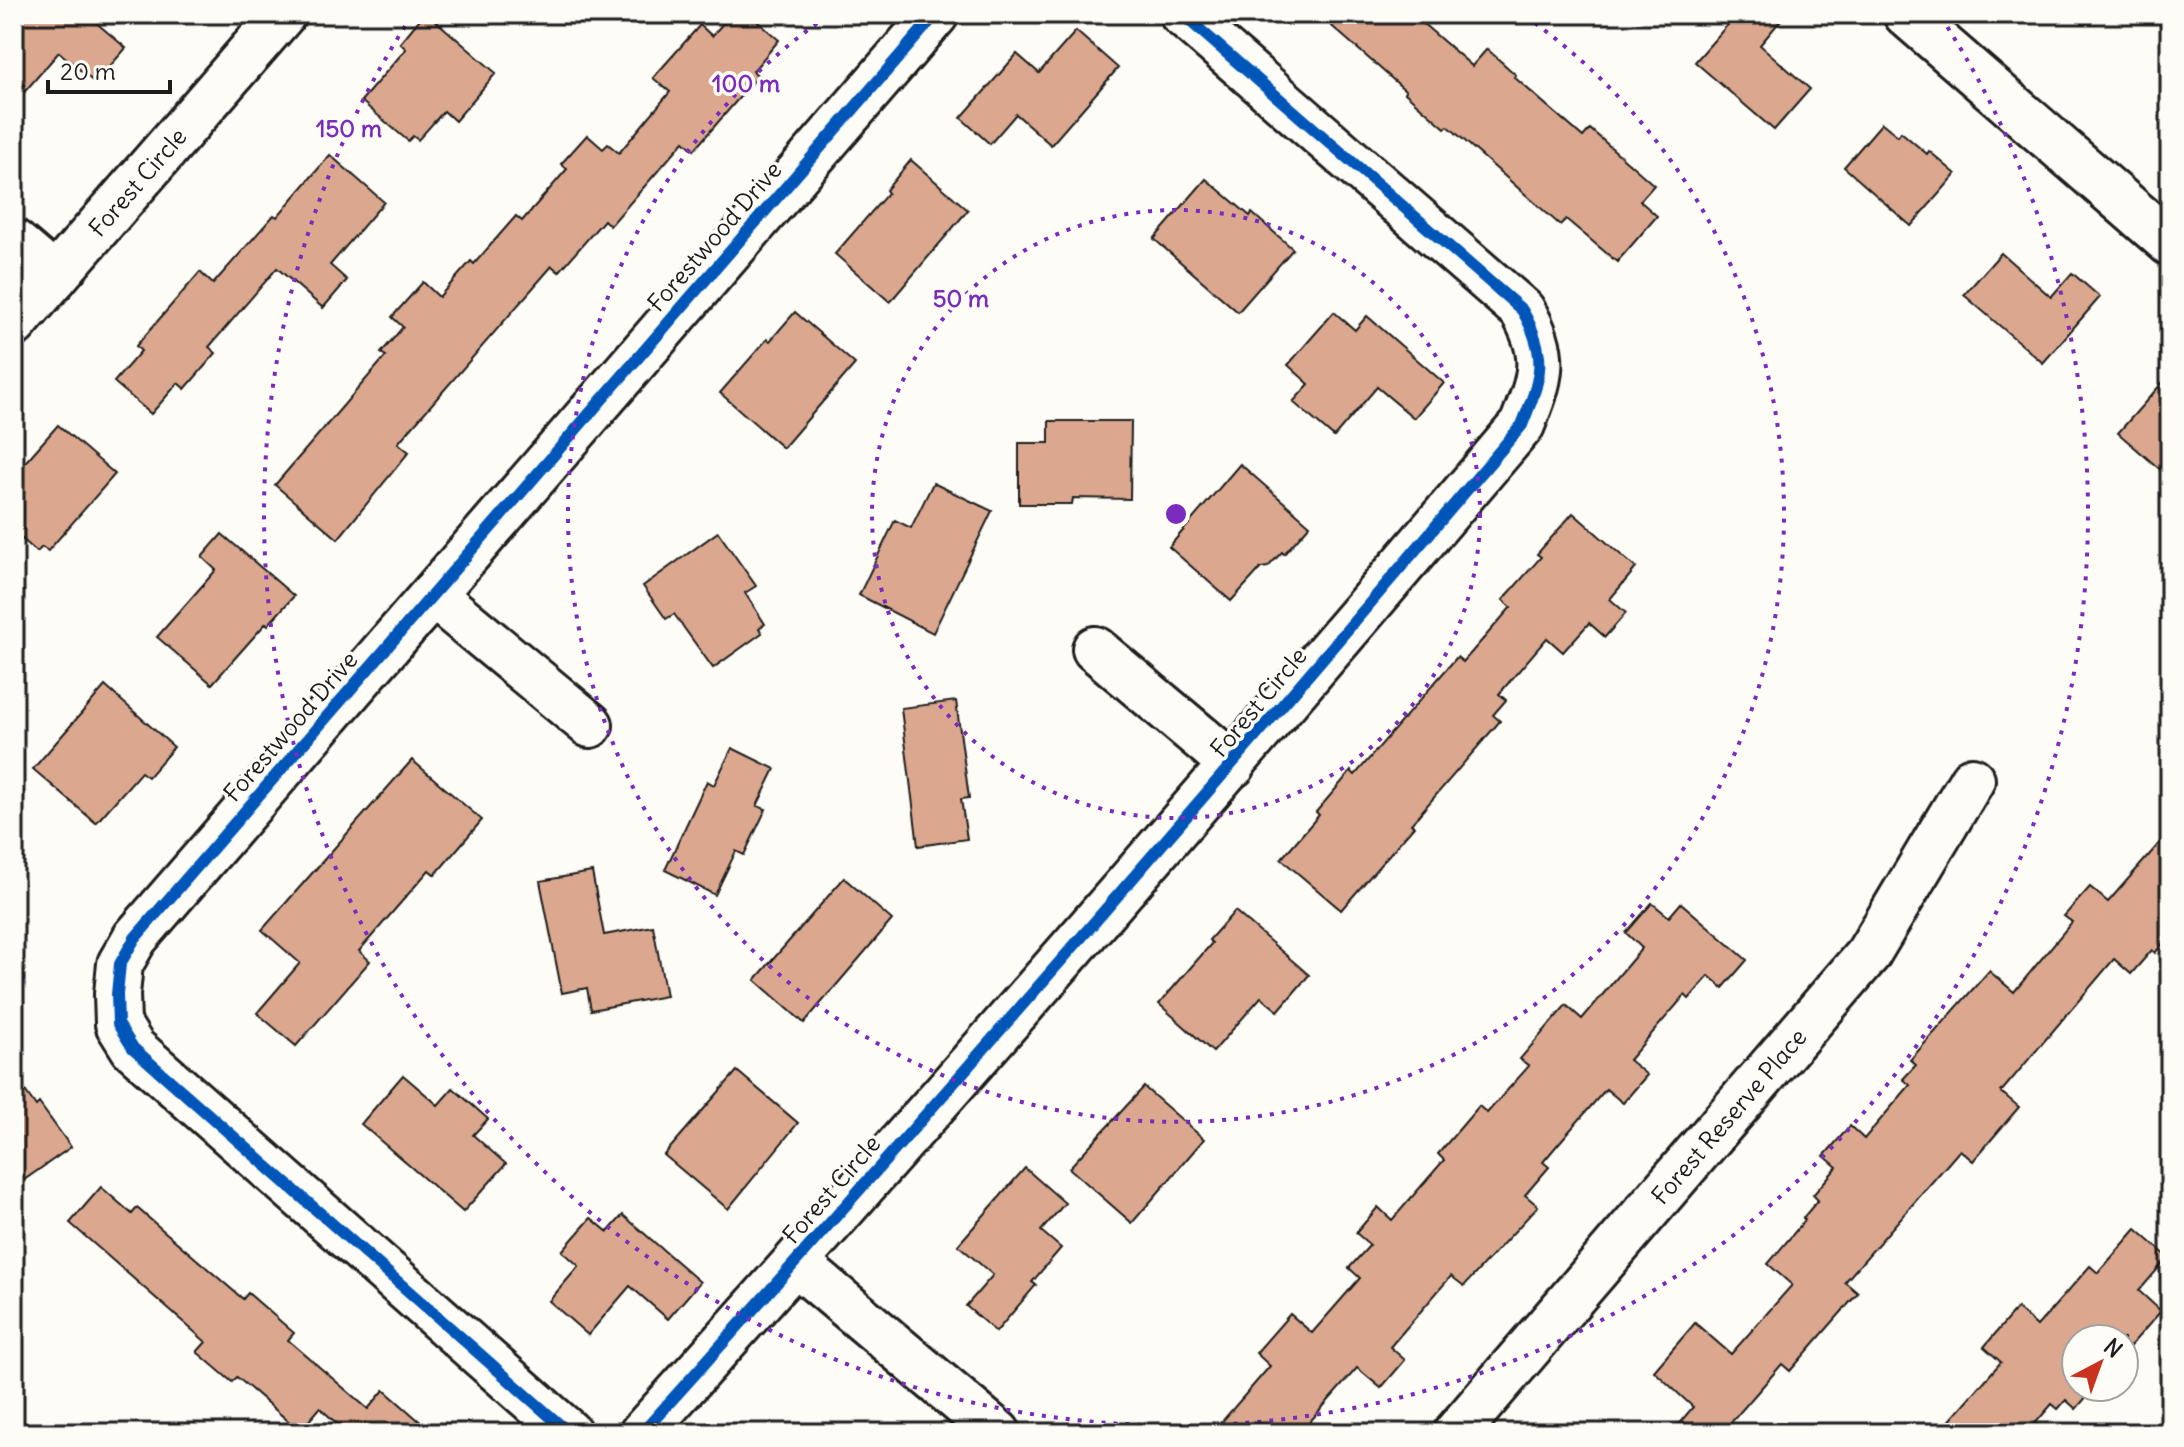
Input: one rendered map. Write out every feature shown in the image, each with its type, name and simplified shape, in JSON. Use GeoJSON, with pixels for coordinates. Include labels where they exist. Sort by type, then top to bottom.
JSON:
{"type":"FeatureCollection","features":[{"type":"Feature","properties":{"kind":"street","name":"Forest Circle"},"geometry":{"type":"LineString","coordinates":[[14,324],[283,14]]}},
{"type":"Feature","properties":{"kind":"street","name":"Forestwood Drive"},"geometry":{"type":"LineString","coordinates":[[569,1433],[133,1048],[118,1024],[120,964],[135,938],[936,14]]}},
{"type":"Feature","properties":{"kind":"street","name":"Forest Circle"},"geometry":{"type":"LineString","coordinates":[[642,1433],[796,1263],[1233,765],[1522,425],[1535,391],[1540,363],[1537,334],[1522,310],[1182,14]]}},
{"type":"Feature","properties":{"kind":"street"},"geometry":{"type":"LineString","coordinates":[[1906,14],[2170,243]]}},
{"type":"Feature","properties":{"kind":"street"},"geometry":{"type":"LineString","coordinates":[[14,242],[55,277]]}},
{"type":"Feature","properties":{"kind":"street"},"geometry":{"type":"LineString","coordinates":[[433,595],[590,725]]}},
{"type":"Feature","properties":{"kind":"street"},"geometry":{"type":"LineString","coordinates":[[1095,649],[1233,765]]}},
{"type":"Feature","properties":{"kind":"street","name":"Forest Reserve Place"},"geometry":{"type":"LineString","coordinates":[[1456,1433],[1868,954],[1972,780]]}},
{"type":"Feature","properties":{"kind":"street"},"geometry":{"type":"LineString","coordinates":[[796,1263],[998,1433]]}},
{"type":"Feature","properties":{"kind":"building"},"geometry":{"type":"Polygon","coordinates":[[[14,14],[86,14],[126,48],[95,83],[59,52],[14,104],[14,14]]]}},
{"type":"Feature","properties":{"kind":"building"},"geometry":{"type":"Polygon","coordinates":[[[424,14],[428,14],[496,73],[455,121],[444,111],[418,140],[413,136],[408,141],[361,101],[406,49],[400,43],[424,14]]]}},
{"type":"Feature","properties":{"kind":"building"},"geometry":{"type":"Polygon","coordinates":[[[731,14],[749,14],[779,40],[753,71],[758,76],[694,150],[684,141],[610,226],[604,220],[559,272],[552,266],[398,443],[409,452],[338,539],[275,485],[386,356],[381,353],[403,327],[392,317],[423,282],[439,297],[471,261],[474,264],[516,216],[522,221],[567,169],[561,164],[587,135],[603,149],[608,144],[619,153],[670,92],[653,78],[700,25],[712,36],[731,14]]]}},
{"type":"Feature","properties":{"kind":"building"},"geometry":{"type":"Polygon","coordinates":[[[1318,14],[1412,14],[1472,66],[1487,49],[1583,137],[1590,129],[1654,185],[1640,201],[1657,216],[1617,262],[1566,219],[1560,225],[1448,126],[1445,128],[1318,14]]]}},
{"type":"Feature","properties":{"kind":"building"},"geometry":{"type":"Polygon","coordinates":[[[1737,14],[1786,14],[1760,45],[1810,89],[1774,130],[1695,62],[1737,14]]]}},
{"type":"Feature","properties":{"kind":"building"},"geometry":{"type":"Polygon","coordinates":[[[1076,31],[1118,68],[1051,145],[1016,114],[990,144],[961,118],[1017,54],[1039,73],[1076,31]]]}},
{"type":"Feature","properties":{"kind":"building"},"geometry":{"type":"Polygon","coordinates":[[[1882,123],[1898,136],[1901,132],[1927,154],[1929,151],[1956,174],[1911,226],[1844,167],[1882,123]]]}},
{"type":"Feature","properties":{"kind":"building"},"geometry":{"type":"Polygon","coordinates":[[[330,155],[384,202],[330,265],[347,280],[323,308],[277,268],[209,347],[216,353],[185,389],[178,383],[151,414],[114,382],[141,351],[136,346],[200,272],[213,284],[330,155]]]}},
{"type":"Feature","properties":{"kind":"building"},"geometry":{"type":"Polygon","coordinates":[[[911,160],[968,210],[890,302],[835,254],[888,193],[886,190],[911,160]]]}},
{"type":"Feature","properties":{"kind":"building"},"geometry":{"type":"Polygon","coordinates":[[[1206,179],[1293,249],[1238,312],[1154,239],[1206,179]]]}},
{"type":"Feature","properties":{"kind":"building"},"geometry":{"type":"Polygon","coordinates":[[[2001,253],[2051,297],[2072,273],[2100,297],[2043,363],[1964,295],[2001,253]]]}},
{"type":"Feature","properties":{"kind":"building"},"geometry":{"type":"Polygon","coordinates":[[[795,312],[855,364],[783,448],[720,393],[795,312]]]}},
{"type":"Feature","properties":{"kind":"building"},"geometry":{"type":"Polygon","coordinates":[[[1334,312],[1355,330],[1367,316],[1444,383],[1414,418],[1377,387],[1334,437],[1293,402],[1309,384],[1288,365],[1334,312]]]}},
{"type":"Feature","properties":{"kind":"building"},"geometry":{"type":"Polygon","coordinates":[[[2170,374],[2170,478],[2118,433],[2170,374]]]}},
{"type":"Feature","properties":{"kind":"building"},"geometry":{"type":"Polygon","coordinates":[[[1049,421],[1131,421],[1130,499],[1073,498],[1072,504],[1019,504],[1019,443],[1049,443],[1049,421]]]}},
{"type":"Feature","properties":{"kind":"building"},"geometry":{"type":"Polygon","coordinates":[[[58,425],[115,474],[48,551],[42,547],[37,552],[14,532],[14,475],[58,425]]]}},
{"type":"Feature","properties":{"kind":"building"},"geometry":{"type":"Polygon","coordinates":[[[1240,464],[1310,525],[1284,554],[1282,552],[1268,567],[1261,568],[1231,601],[1169,547],[1240,464]]]}},
{"type":"Feature","properties":{"kind":"building"},"geometry":{"type":"Polygon","coordinates":[[[933,483],[992,511],[933,633],[859,595],[895,520],[911,528],[933,483]]]}},
{"type":"Feature","properties":{"kind":"building"},"geometry":{"type":"Polygon","coordinates":[[[1573,513],[1636,568],[1610,599],[1626,613],[1605,637],[1589,623],[1563,652],[1547,638],[1499,694],[1506,700],[1493,715],[1500,721],[1341,910],[1281,859],[1351,771],[1355,775],[1457,657],[1463,662],[1511,607],[1503,600],[1541,557],[1537,554],[1573,513]]]}},
{"type":"Feature","properties":{"kind":"building"},"geometry":{"type":"Polygon","coordinates":[[[718,532],[756,586],[745,593],[765,624],[759,628],[762,633],[713,668],[674,614],[666,619],[643,586],[718,532]]]}},
{"type":"Feature","properties":{"kind":"building"},"geometry":{"type":"Polygon","coordinates":[[[222,534],[294,596],[212,684],[157,637],[216,570],[202,557],[222,534]]]}},
{"type":"Feature","properties":{"kind":"building"},"geometry":{"type":"Polygon","coordinates":[[[105,686],[174,747],[148,777],[141,772],[96,823],[33,769],[105,686]]]}},
{"type":"Feature","properties":{"kind":"building"},"geometry":{"type":"Polygon","coordinates":[[[956,701],[969,798],[961,799],[967,839],[918,846],[901,708],[956,701]]]}},
{"type":"Feature","properties":{"kind":"building"},"geometry":{"type":"Polygon","coordinates":[[[732,748],[775,769],[757,806],[766,809],[744,855],[736,851],[715,895],[665,870],[707,781],[714,785],[732,748]]]}},
{"type":"Feature","properties":{"kind":"building"},"geometry":{"type":"Polygon","coordinates":[[[412,760],[482,820],[435,875],[429,870],[359,951],[370,961],[296,1046],[257,1013],[300,963],[262,930],[412,760]]]}},
{"type":"Feature","properties":{"kind":"building"},"geometry":{"type":"Polygon","coordinates":[[[2170,831],[2170,935],[2131,974],[2114,959],[2001,1092],[2019,1107],[1973,1161],[1960,1150],[1845,1282],[1858,1293],[1790,1371],[1782,1364],[1722,1433],[1671,1433],[1693,1407],[1654,1371],[1695,1323],[1731,1354],[1792,1285],[1768,1264],[1805,1220],[1803,1218],[1818,1200],[1813,1195],[1837,1167],[1824,1156],[1850,1126],[1864,1139],[1910,1085],[1903,1079],[1916,1065],[1910,1060],[1989,971],[2014,992],[2072,922],[2064,916],[2090,887],[2108,902],[2170,831]]]}},
{"type":"Feature","properties":{"kind":"building"},"geometry":{"type":"Polygon","coordinates":[[[592,872],[604,935],[653,926],[666,996],[591,1010],[587,988],[562,993],[540,881],[592,872]]]}},
{"type":"Feature","properties":{"kind":"building"},"geometry":{"type":"Polygon","coordinates":[[[844,878],[892,920],[804,1023],[755,980],[844,878]]]}},
{"type":"Feature","properties":{"kind":"building"},"geometry":{"type":"Polygon","coordinates":[[[1652,903],[1669,917],[1681,903],[1747,960],[1723,988],[1709,976],[1689,999],[1685,995],[1629,1060],[1647,1075],[1623,1103],[1606,1089],[1559,1143],[1543,1162],[1549,1167],[1525,1195],[1538,1206],[1464,1286],[1451,1276],[1390,1347],[1405,1360],[1381,1388],[1357,1368],[1300,1433],[1212,1433],[1270,1366],[1256,1353],[1290,1314],[1312,1333],[1360,1278],[1349,1268],[1370,1245],[1356,1233],[1378,1207],[1392,1220],[1444,1160],[1438,1154],[1479,1106],[1487,1113],[1529,1066],[1520,1059],[1566,1005],[1582,1019],[1642,948],[1626,933],[1652,903]]]}},
{"type":"Feature","properties":{"kind":"building"},"geometry":{"type":"Polygon","coordinates":[[[1235,911],[1309,975],[1278,1011],[1261,997],[1213,1052],[1159,1004],[1212,943],[1209,940],[1235,911]]]}},
{"type":"Feature","properties":{"kind":"building"},"geometry":{"type":"Polygon","coordinates":[[[737,1071],[798,1123],[728,1209],[664,1155],[737,1071]]]}},
{"type":"Feature","properties":{"kind":"building"},"geometry":{"type":"Polygon","coordinates":[[[14,1075],[71,1147],[14,1187],[14,1075]]]}},
{"type":"Feature","properties":{"kind":"building"},"geometry":{"type":"Polygon","coordinates":[[[403,1075],[438,1105],[453,1088],[488,1119],[473,1135],[506,1164],[463,1212],[361,1124],[403,1075]]]}},
{"type":"Feature","properties":{"kind":"building"},"geometry":{"type":"Polygon","coordinates":[[[1144,1087],[1204,1139],[1132,1223],[1069,1168],[1144,1087]]]}},
{"type":"Feature","properties":{"kind":"building"},"geometry":{"type":"Polygon","coordinates":[[[1025,1168],[1065,1203],[1041,1231],[1061,1248],[1032,1282],[1036,1285],[996,1332],[966,1306],[993,1275],[958,1245],[1025,1168]]]}},
{"type":"Feature","properties":{"kind":"building"},"geometry":{"type":"Polygon","coordinates":[[[101,1187],[132,1214],[137,1208],[243,1299],[248,1293],[294,1333],[288,1340],[368,1409],[384,1390],[433,1433],[347,1433],[320,1408],[300,1431],[237,1377],[232,1382],[197,1352],[206,1342],[70,1223],[101,1187]]]}},
{"type":"Feature","properties":{"kind":"building"},"geometry":{"type":"Polygon","coordinates":[[[623,1215],[700,1282],[668,1319],[630,1286],[588,1335],[549,1301],[579,1266],[562,1251],[591,1218],[608,1232],[623,1215]]]}},
{"type":"Feature","properties":{"kind":"building"},"geometry":{"type":"Polygon","coordinates":[[[2136,1229],[2168,1257],[2139,1291],[2161,1311],[2140,1335],[2140,1323],[2060,1323],[2060,1403],[2063,1403],[2058,1409],[2052,1404],[2027,1433],[1939,1433],[2001,1362],[1984,1347],[2017,1308],[2037,1326],[2090,1266],[2098,1273],[2136,1229]]]}},
{"type":"Feature","properties":{"kind":"cycle path"},"geometry":{"type":"LineString","coordinates":[[569,1433],[133,1048],[118,1024],[120,964],[135,938],[936,14]]}},
{"type":"Feature","properties":{"kind":"cycle path"},"geometry":{"type":"LineString","coordinates":[[642,1433],[865,1184],[1195,806],[1522,425],[1529,408],[1537,380],[1539,354],[1531,326],[1522,310],[1182,14]]}}]}
